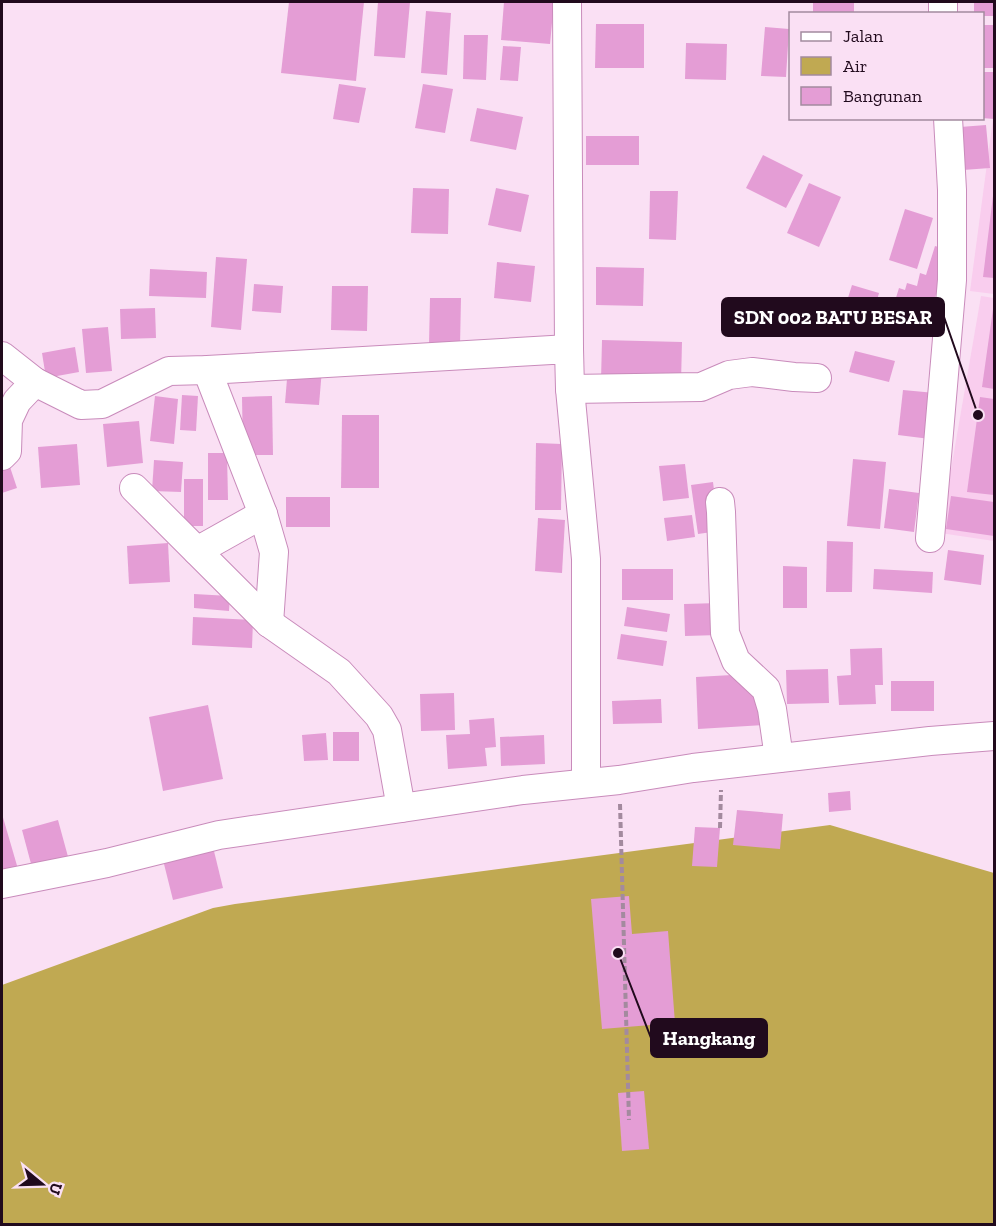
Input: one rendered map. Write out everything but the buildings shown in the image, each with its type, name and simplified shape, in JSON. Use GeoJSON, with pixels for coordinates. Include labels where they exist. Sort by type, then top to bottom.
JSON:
{"type":"FeatureCollection","features":[{"type":"Feature","properties":{"kind":"street"},"geometry":{"type":"LineString","coordinates":[[567,2],[569,349],[570,389],[585,559],[586,783]]}},
{"type":"Feature","properties":{"kind":"street"},"geometry":{"type":"LineString","coordinates":[[930,538],[952,280],[952,190],[948,120]]}},
{"type":"Feature","properties":{"kind":"street"},"geometry":{"type":"LineString","coordinates":[[2,356],[35,382],[81,405],[102,404],[170,371],[569,349]]}},
{"type":"Feature","properties":{"kind":"street"},"geometry":{"type":"LineString","coordinates":[[207,370],[263,514],[274,552],[269,623]]}},
{"type":"Feature","properties":{"kind":"street"},"geometry":{"type":"LineString","coordinates":[[570,389],[700,387],[729,375],[752,372],[817,378]]}},
{"type":"Feature","properties":{"kind":"street"},"geometry":{"type":"LineString","coordinates":[[2,456],[7,451],[8,420],[17,401],[35,382]]}},
{"type":"Feature","properties":{"kind":"street"},"geometry":{"type":"LineString","coordinates":[[134,488],[269,623],[339,672],[379,716],[387,730],[402,808]]}},
{"type":"Feature","properties":{"kind":"street"},"geometry":{"type":"LineString","coordinates":[[720,502],[724,633],[736,662],[766,689],[772,709],[778,758]]}},
{"type":"Feature","properties":{"kind":"street"},"geometry":{"type":"LineString","coordinates":[[196,551],[263,514]]}},
{"type":"Feature","properties":{"kind":"street"},"geometry":{"type":"LineString","coordinates":[[2,884],[107,863],[219,835],[523,790],[619,780],[778,758],[994,736]]}},
{"type":"Feature","properties":{"kind":"path"},"geometry":{"type":"LineString","coordinates":[[720,828],[722,765]]}},
{"type":"Feature","properties":{"kind":"path"},"geometry":{"type":"LineString","coordinates":[[619,780],[629,1120]]}},
{"type":"Feature","properties":{"kind":"shaded area"},"geometry":{"type":"Polygon","coordinates":[[[994,111],[994,294],[970,291],[994,111]]]}},
{"type":"Feature","properties":{"kind":"shaded area"},"geometry":{"type":"Polygon","coordinates":[[[981,296],[994,298],[994,541],[940,533],[981,296]]]}},
{"type":"Feature","properties":{"kind":"water"},"geometry":{"type":"Polygon","coordinates":[[[830,825],[994,873],[994,1224],[2,1224],[2,985],[213,908],[830,825]]]}},
{"type":"Feature","properties":{"kind":"place","name":"SDN 002 BATU BESAR"},"geometry":{"type":"Point","coordinates":[978,415]}},
{"type":"Feature","properties":{"kind":"place","name":"Hangkang"},"geometry":{"type":"Point","coordinates":[618,953]}}]}
